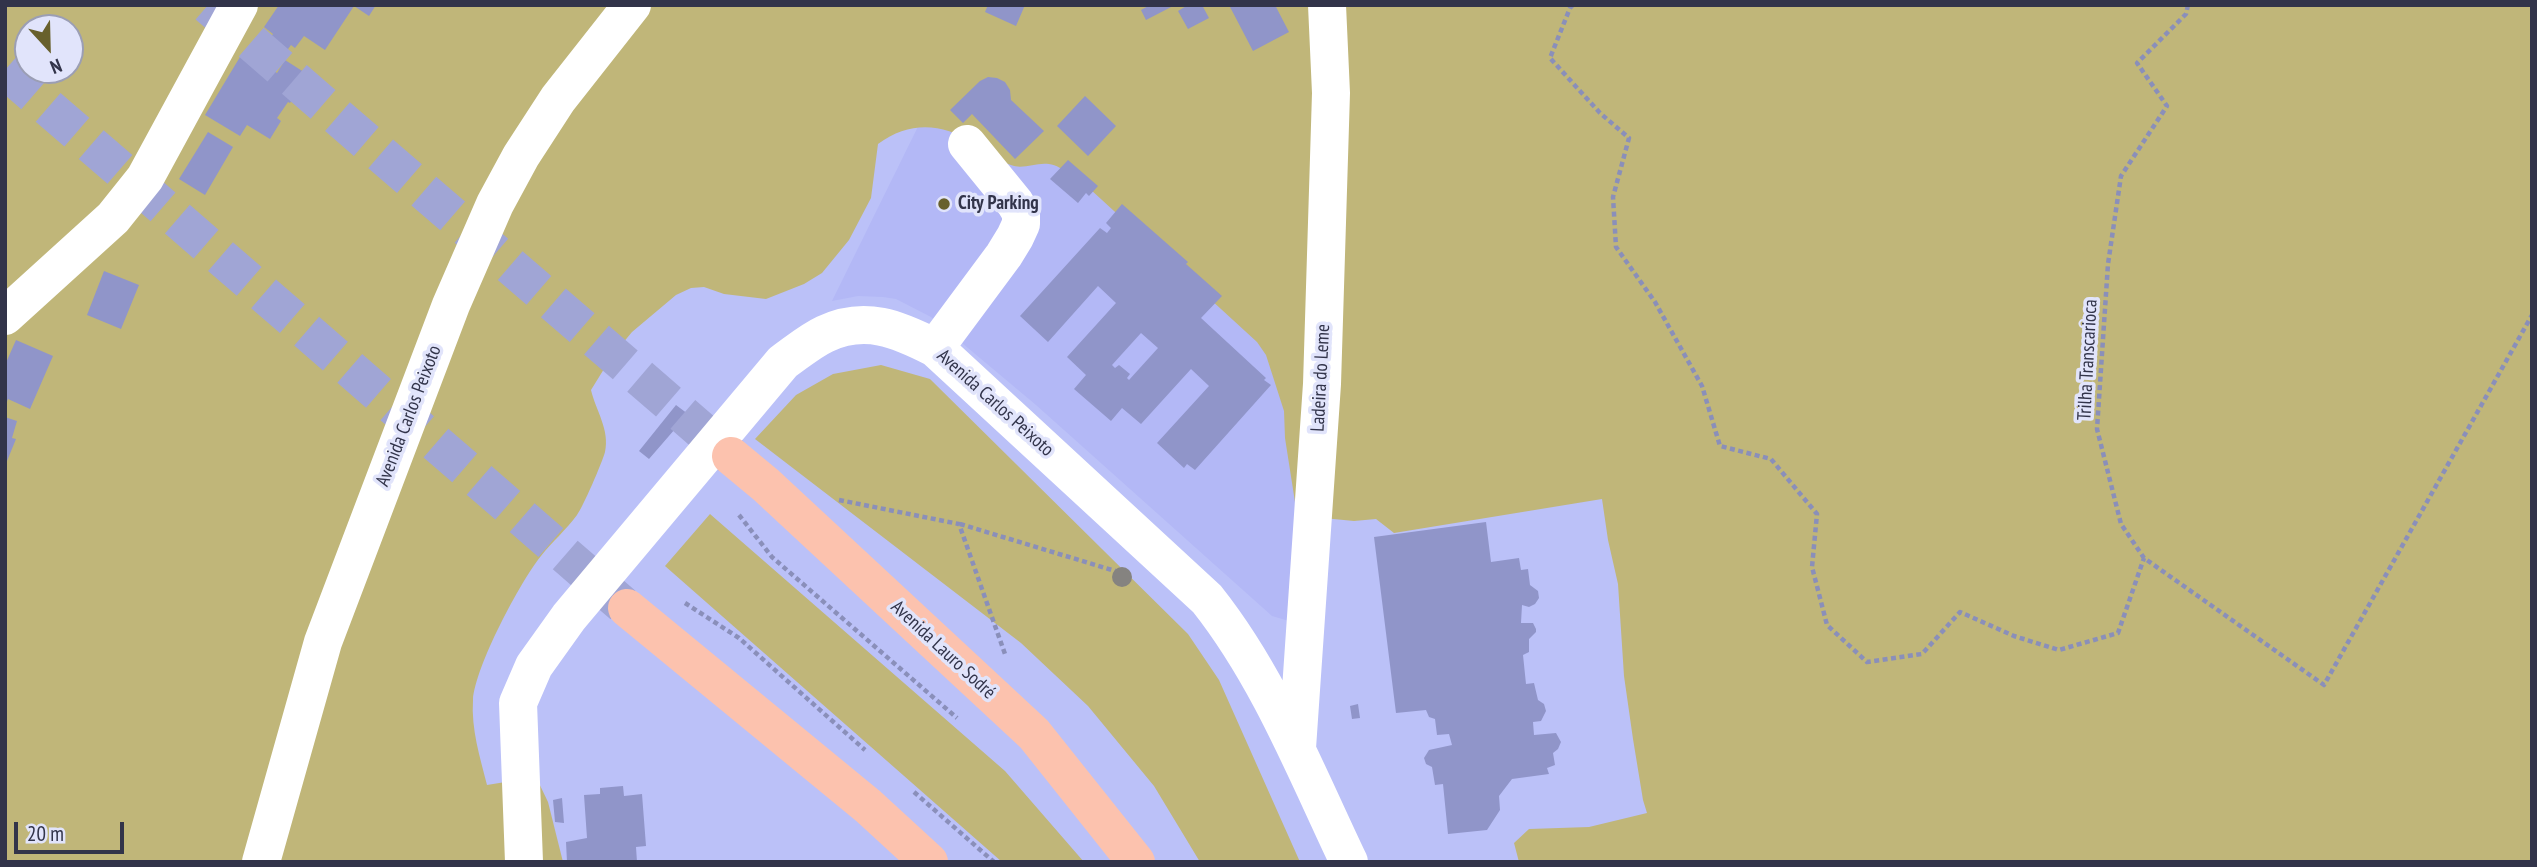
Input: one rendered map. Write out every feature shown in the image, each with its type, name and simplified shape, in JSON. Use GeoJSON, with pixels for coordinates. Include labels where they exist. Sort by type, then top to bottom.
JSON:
{"type":"FeatureCollection","features":[{"type":"Feature","properties":{"kind":"highway","name":"Avenida Lauro Sodré"},"geometry":{"type":"LineString","coordinates":[[731,456],[766,485],[1034,733],[1136,862]]}},
{"type":"Feature","properties":{"kind":"highway"},"geometry":{"type":"LineString","coordinates":[[627,608],[868,806],[929,862]]}},
{"type":"Feature","properties":{"kind":"street"},"geometry":{"type":"LineString","coordinates":[[5,316],[113,218],[145,178],[239,5]]}},
{"type":"Feature","properties":{"kind":"street","name":"Avenida Carlos Peixoto"},"geometry":{"type":"LineString","coordinates":[[261,862],[323,642],[462,280],[495,204],[521,156],[558,99],[632,5]]}},
{"type":"Feature","properties":{"kind":"street","name":"Ladeira do Leme"},"geometry":{"type":"LineString","coordinates":[[1296,750],[1322,384],[1331,93],[1327,5]]}},
{"type":"Feature","properties":{"kind":"street"},"geometry":{"type":"LineString","coordinates":[[935,348],[1004,255],[1021,224],[1021,213],[1015,203],[967,144]]}},
{"type":"Feature","properties":{"kind":"street","name":"Avenida Carlos Peixoto"},"geometry":{"type":"LineString","coordinates":[[524,862],[518,703],[534,666],[569,617],[783,362],[824,335],[856,324],[888,327],[935,348],[1207,599],[1254,666],[1349,862]]}},
{"type":"Feature","properties":{"kind":"street"},"geometry":{"type":"LineString","coordinates":[[868,806],[899,862]]}},
{"type":"Feature","properties":{"kind":"path"},"geometry":{"type":"LineString","coordinates":[[1573,5],[1550,58],[1600,113],[1629,138],[1613,197],[1616,247],[1655,302],[1702,386],[1720,446],[1771,459],[1817,514],[1812,567],[1827,625],[1867,662],[1922,654],[1960,612],[2014,635],[2059,650],[2118,633],[2144,558],[2324,685],[2532,315]]}},
{"type":"Feature","properties":{"kind":"path","name":"Trilha Transcarioca"},"geometry":{"type":"LineString","coordinates":[[2144,558],[2121,524],[2097,429],[2108,264],[2121,176],[2167,106],[2137,63],[2186,14],[2188,5]]}},
{"type":"Feature","properties":{"kind":"path"},"geometry":{"type":"LineString","coordinates":[[830,498],[959,524],[1129,575]]}},
{"type":"Feature","properties":{"kind":"path"},"geometry":{"type":"LineString","coordinates":[[733,508],[772,557],[962,723]]}},
{"type":"Feature","properties":{"kind":"path"},"geometry":{"type":"LineString","coordinates":[[959,524],[1006,655]]}},
{"type":"Feature","properties":{"kind":"path"},"geometry":{"type":"LineString","coordinates":[[685,603],[739,638],[870,755]]}},
{"type":"Feature","properties":{"kind":"path"},"geometry":{"type":"LineString","coordinates":[[912,791],[994,862]]}},
{"type":"Feature","properties":{"kind":"shaded area"},"geometry":{"type":"Polygon","coordinates":[[[5,5],[2532,5],[2532,862],[1519,862],[1514,843],[1529,829],[1589,827],[1647,813],[1624,676],[1618,584],[1602,499],[1394,533],[1376,519],[1354,521],[1313,517],[1295,502],[1285,438],[1284,411],[1266,355],[1257,342],[1090,189],[1065,171],[1049,164],[1020,167],[1011,165],[962,136],[926,127],[902,131],[878,144],[871,198],[849,240],[822,273],[804,284],[766,299],[724,294],[704,287],[691,288],[676,295],[632,332],[612,356],[591,390],[606,436],[603,458],[577,515],[532,568],[511,604],[482,667],[473,700],[475,732],[487,785],[536,777],[548,802],[563,862],[5,862],[5,5]]]}},
{"type":"Feature","properties":{"kind":"shaded area"},"geometry":{"type":"Polygon","coordinates":[[[974,13],[1333,144],[1289,621],[1272,616],[1036,405],[931,317],[896,299],[858,296],[832,301],[974,13]]]}},
{"type":"Feature","properties":{"kind":"shaded area"},"geometry":{"type":"Polygon","coordinates":[[[881,365],[930,379],[1188,634],[1219,680],[1300,862],[1200,862],[1154,786],[1088,706],[1021,643],[755,439],[796,395],[833,374],[881,365]]]}},
{"type":"Feature","properties":{"kind":"shaded area"},"geometry":{"type":"Polygon","coordinates":[[[710,514],[1005,771],[1084,862],[1002,862],[665,566],[710,514]]]}},
{"type":"Feature","properties":{"kind":"building"},"geometry":{"type":"Polygon","coordinates":[[[279,5],[376,5],[369,16],[354,6],[325,50],[304,36],[295,48],[291,45],[282,57],[265,46],[273,34],[264,27],[279,5]]]}},
{"type":"Feature","properties":{"kind":"building"},"geometry":{"type":"Polygon","coordinates":[[[988,5],[1025,5],[1016,26],[985,12],[988,5]]]}},
{"type":"Feature","properties":{"kind":"building"},"geometry":{"type":"Polygon","coordinates":[[[1150,5],[1175,5],[1146,20],[1141,10],[1150,5]]]}},
{"type":"Feature","properties":{"kind":"building"},"geometry":{"type":"Polygon","coordinates":[[[1188,5],[1202,5],[1209,18],[1188,29],[1178,11],[1188,5]]]}},
{"type":"Feature","properties":{"kind":"building"},"geometry":{"type":"Polygon","coordinates":[[[1229,5],[1275,5],[1289,32],[1253,51],[1229,5]]]}},
{"type":"Feature","properties":{"kind":"building"},"geometry":{"type":"Polygon","coordinates":[[[257,44],[267,50],[260,61],[250,55],[257,44]]]}},
{"type":"Feature","properties":{"kind":"building"},"geometry":{"type":"Polygon","coordinates":[[[243,52],[277,73],[285,60],[307,74],[290,103],[288,102],[277,118],[281,121],[270,139],[247,125],[240,136],[205,115],[243,52]]]}},
{"type":"Feature","properties":{"kind":"building"},"geometry":{"type":"Polygon","coordinates":[[[988,77],[1005,82],[1010,90],[1011,100],[1044,131],[1015,159],[972,114],[963,123],[950,110],[980,81],[988,77]]]}},
{"type":"Feature","properties":{"kind":"building"},"geometry":{"type":"Polygon","coordinates":[[[1085,96],[1116,126],[1088,156],[1057,126],[1085,96]]]}},
{"type":"Feature","properties":{"kind":"building"},"geometry":{"type":"Polygon","coordinates":[[[208,132],[233,147],[205,195],[179,179],[208,132]]]}},
{"type":"Feature","properties":{"kind":"building"},"geometry":{"type":"Polygon","coordinates":[[[1068,160],[1098,186],[1089,196],[1086,193],[1078,203],[1050,179],[1068,160]]]}},
{"type":"Feature","properties":{"kind":"building"},"geometry":{"type":"Polygon","coordinates":[[[1122,204],[1188,262],[1186,264],[1222,296],[1201,318],[1271,385],[1195,470],[1187,464],[1184,468],[1157,443],[1209,386],[1191,369],[1141,424],[1122,408],[1111,421],[1074,389],[1086,375],[1067,357],[1116,303],[1098,286],[1048,342],[1020,316],[1100,228],[1107,233],[1111,228],[1106,223],[1122,204]],[[1141,333],[1112,365],[1115,368],[1119,365],[1130,374],[1127,378],[1129,380],[1158,348],[1141,333]]]}},
{"type":"Feature","properties":{"kind":"building"},"geometry":{"type":"Polygon","coordinates":[[[104,271],[139,285],[121,329],[87,315],[104,271]]]}},
{"type":"Feature","properties":{"kind":"building"},"geometry":{"type":"Polygon","coordinates":[[[16,340],[53,356],[30,409],[8,399],[5,407],[5,365],[16,340]]]}},
{"type":"Feature","properties":{"kind":"building"},"geometry":{"type":"Polygon","coordinates":[[[676,405],[688,414],[649,459],[639,451],[676,405]]]}},
{"type":"Feature","properties":{"kind":"building"},"geometry":{"type":"Polygon","coordinates":[[[5,417],[17,421],[12,438],[16,439],[5,466],[5,417]]]}},
{"type":"Feature","properties":{"kind":"building"},"geometry":{"type":"Polygon","coordinates":[[[1486,522],[1491,562],[1519,558],[1521,570],[1528,569],[1530,585],[1538,591],[1539,598],[1535,604],[1529,607],[1522,605],[1521,623],[1533,623],[1536,629],[1529,639],[1529,652],[1523,655],[1526,684],[1534,683],[1538,700],[1544,704],[1546,711],[1541,721],[1533,722],[1534,735],[1556,733],[1561,742],[1553,753],[1555,765],[1547,768],[1549,774],[1512,779],[1499,796],[1500,810],[1487,830],[1448,834],[1443,784],[1435,785],[1432,767],[1426,764],[1424,758],[1429,750],[1452,745],[1449,734],[1437,735],[1435,719],[1429,717],[1426,710],[1396,713],[1374,537],[1486,522]]]}},
{"type":"Feature","properties":{"kind":"building"},"geometry":{"type":"Polygon","coordinates":[[[1358,704],[1360,718],[1352,719],[1350,706],[1358,704]]]}},
{"type":"Feature","properties":{"kind":"building"},"geometry":{"type":"Polygon","coordinates":[[[623,786],[624,796],[642,794],[646,846],[636,847],[637,862],[567,862],[566,842],[587,838],[584,795],[600,794],[600,788],[623,786]]]}},
{"type":"Feature","properties":{"kind":"building"},"geometry":{"type":"Polygon","coordinates":[[[562,798],[564,823],[555,822],[553,800],[562,798]]]}},
{"type":"Feature","properties":{"kind":"tunnel"},"geometry":{"type":"LineString","coordinates":[[208,5],[731,456]]}},
{"type":"Feature","properties":{"kind":"tunnel"},"geometry":{"type":"LineString","coordinates":[[5,70],[623,605]]}},
{"type":"Feature","properties":{"kind":"place","name":"City Parking"},"geometry":{"type":"Point","coordinates":[944,204]}}]}
